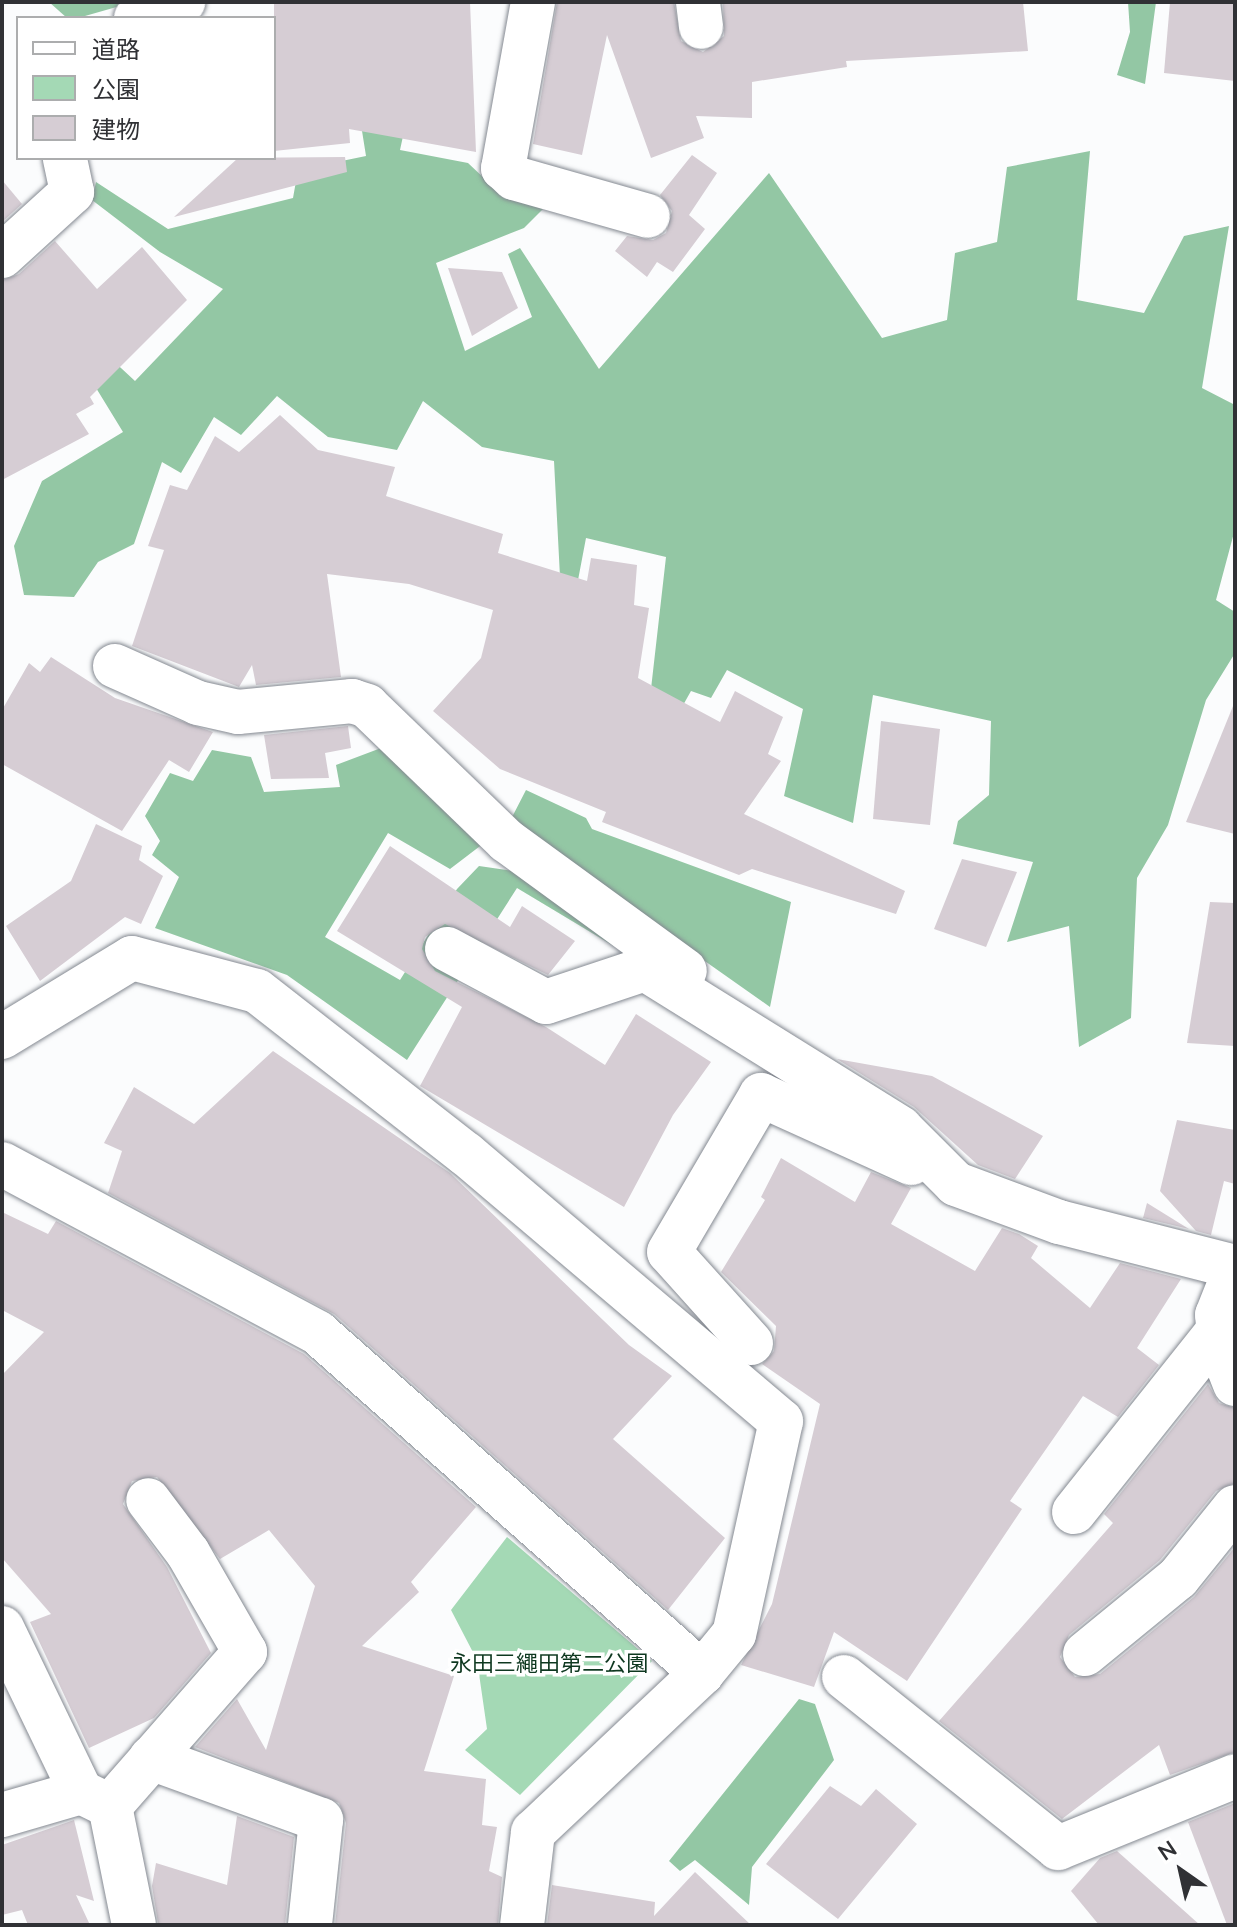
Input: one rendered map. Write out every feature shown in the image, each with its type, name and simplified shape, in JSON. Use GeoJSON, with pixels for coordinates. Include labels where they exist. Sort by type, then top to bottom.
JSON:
{"type":"FeatureCollection","features":[{"type":"Feature","properties":{"kind":"street"},"geometry":{"type":"LineString","coordinates":[[142,16],[183,2]]}},
{"type":"Feature","properties":{"kind":"street"},"geometry":{"type":"LineString","coordinates":[[533,2],[503,168],[514,178],[648,216]]}},
{"type":"Feature","properties":{"kind":"street"},"geometry":{"type":"LineString","coordinates":[[2,256],[72,192],[65,160]]}},
{"type":"Feature","properties":{"kind":"street"},"geometry":{"type":"LineString","coordinates":[[115,666],[198,703],[238,712],[352,701],[367,706],[507,841],[625,932],[783,1035],[791,1064]]}},
{"type":"Feature","properties":{"kind":"street"},"geometry":{"type":"LineString","coordinates":[[447,949],[546,1002],[645,969],[791,1064],[900,1128],[956,1184]]}},
{"type":"Feature","properties":{"kind":"street"},"geometry":{"type":"LineString","coordinates":[[2,1037],[132,958],[257,991],[466,1154],[781,1421],[734,1634],[702,1673],[533,1832],[522,1925]]}},
{"type":"Feature","properties":{"kind":"street"},"geometry":{"type":"LineString","coordinates":[[751,1343],[669,1252],[761,1095],[956,1184],[1059,1222],[1235,1269],[1217,1315],[1218,1331],[1235,1384]]}},
{"type":"Feature","properties":{"kind":"street"},"geometry":{"type":"LineString","coordinates":[[2,1164],[318,1333],[702,1673]]}},
{"type":"Feature","properties":{"kind":"street"},"geometry":{"type":"LineString","coordinates":[[1074,1512],[1218,1331]]}},
{"type":"Feature","properties":{"kind":"street"},"geometry":{"type":"LineString","coordinates":[[2,1815],[95,1799],[151,1758],[245,1652],[188,1553],[148,1500]]}},
{"type":"Feature","properties":{"kind":"street"},"geometry":{"type":"LineString","coordinates":[[1085,1654],[1178,1578],[1235,1507]]}},
{"type":"Feature","properties":{"kind":"street"},"geometry":{"type":"LineString","coordinates":[[2,1628],[95,1799],[134,1925]]}},
{"type":"Feature","properties":{"kind":"street"},"geometry":{"type":"LineString","coordinates":[[844,1677],[1058,1848],[1235,1776]]}},
{"type":"Feature","properties":{"kind":"street"},"geometry":{"type":"LineString","coordinates":[[151,1758],[321,1820],[310,1925]]}},
{"type":"Feature","properties":{"kind":"green space"},"geometry":{"type":"Polygon","coordinates":[[[49,2],[134,2],[85,16],[65,16],[49,2]]]}},
{"type":"Feature","properties":{"kind":"green space"},"geometry":{"type":"Polygon","coordinates":[[[1128,2],[1156,2],[1145,84],[1117,75],[1130,32],[1128,2]]]}},
{"type":"Feature","properties":{"kind":"green space"},"geometry":{"type":"Polygon","coordinates":[[[359,112],[405,127],[400,150],[468,163],[485,179],[551,201],[524,228],[436,263],[465,351],[532,317],[508,254],[520,248],[599,369],[769,173],[882,338],[947,320],[955,253],[997,242],[1007,167],[1090,151],[1077,300],[1144,313],[1184,236],[1229,226],[1202,388],[1235,405],[1235,529],[1216,600],[1235,612],[1235,653],[1206,700],[1168,825],[1137,878],[1131,1018],[1079,1047],[1069,926],[1007,942],[1033,862],[953,844],[958,821],[989,795],[991,721],[873,695],[853,823],[784,796],[803,709],[727,670],[711,698],[691,691],[664,739],[647,724],[666,557],[586,538],[564,654],[554,461],[482,447],[423,401],[397,450],[328,437],[277,396],[241,435],[214,417],[181,473],[162,462],[134,544],[98,562],[74,597],[24,595],[14,546],[42,481],[123,432],[82,365],[93,342],[135,381],[223,289],[160,252],[92,200],[96,182],[168,229],[293,198],[298,170],[366,156],[359,112]]]}},
{"type":"Feature","properties":{"kind":"green space"},"geometry":{"type":"Polygon","coordinates":[[[389,745],[488,840],[450,869],[388,833],[325,937],[400,980],[457,889],[479,866],[533,874],[617,948],[517,888],[407,1060],[287,975],[155,928],[179,877],[152,855],[160,841],[145,816],[170,773],[193,781],[212,750],[251,757],[264,792],[340,787],[336,765],[389,745]]]}},
{"type":"Feature","properties":{"kind":"green space"},"geometry":{"type":"Polygon","coordinates":[[[526,790],[586,818],[592,829],[791,902],[770,1007],[509,823],[526,790]]]}},
{"type":"Feature","properties":{"kind":"green space","name":"永田三繩田第二公園"},"geometry":{"type":"Polygon","coordinates":[[[507,1537],[652,1661],[520,1795],[465,1750],[487,1729],[477,1660],[451,1610],[507,1537]]]}},
{"type":"Feature","properties":{"kind":"green space"},"geometry":{"type":"Polygon","coordinates":[[[799,1699],[815,1704],[834,1760],[752,1867],[749,1905],[695,1860],[680,1871],[669,1861],[799,1699]]]}},
{"type":"Feature","properties":{"kind":"building"},"geometry":{"type":"Polygon","coordinates":[[[274,2],[470,2],[476,152],[349,129],[350,143],[276,151],[274,2]]]}},
{"type":"Feature","properties":{"kind":"building"},"geometry":{"type":"Polygon","coordinates":[[[557,2],[674,2],[681,41],[703,52],[724,36],[723,2],[1023,2],[1028,51],[846,61],[847,67],[752,82],[752,118],[696,116],[704,138],[651,158],[607,35],[582,155],[533,144],[557,2]]]}},
{"type":"Feature","properties":{"kind":"building"},"geometry":{"type":"Polygon","coordinates":[[[1170,2],[1235,2],[1235,81],[1164,73],[1170,2]]]}},
{"type":"Feature","properties":{"kind":"building"},"geometry":{"type":"Polygon","coordinates":[[[692,155],[717,173],[689,215],[705,229],[673,272],[657,262],[647,277],[615,251],[627,236],[653,240],[666,233],[672,211],[660,195],[692,155]]]}},
{"type":"Feature","properties":{"kind":"building"},"geometry":{"type":"Polygon","coordinates":[[[345,157],[347,172],[174,217],[236,160],[345,157]]]}},
{"type":"Feature","properties":{"kind":"building"},"geometry":{"type":"Polygon","coordinates":[[[2,180],[22,204],[2,222],[2,180]]]}},
{"type":"Feature","properties":{"kind":"building"},"geometry":{"type":"Polygon","coordinates":[[[55,241],[97,289],[142,247],[187,300],[90,397],[94,404],[76,414],[89,434],[2,480],[2,280],[19,274],[55,241]]]}},
{"type":"Feature","properties":{"kind":"building"},"geometry":{"type":"Polygon","coordinates":[[[448,268],[502,272],[518,308],[472,336],[448,268]]]}},
{"type":"Feature","properties":{"kind":"building"},"geometry":{"type":"Polygon","coordinates":[[[280,415],[318,450],[395,467],[386,496],[503,534],[498,553],[587,581],[591,558],[637,565],[634,605],[649,608],[638,678],[720,722],[735,691],[783,717],[768,754],[781,761],[744,814],[905,891],[896,914],[752,869],[739,875],[602,822],[606,812],[500,769],[433,711],[481,658],[493,610],[409,584],[327,574],[341,677],[256,685],[252,665],[239,687],[132,646],[164,550],[148,546],[170,485],[187,490],[215,436],[239,452],[280,415]]]}},
{"type":"Feature","properties":{"kind":"building"},"geometry":{"type":"Polygon","coordinates":[[[51,657],[115,698],[213,732],[189,772],[169,760],[122,831],[2,764],[2,710],[29,663],[40,672],[51,657]]]}},
{"type":"Feature","properties":{"kind":"building"},"geometry":{"type":"Polygon","coordinates":[[[1235,706],[1235,834],[1186,822],[1235,706]]]}},
{"type":"Feature","properties":{"kind":"building"},"geometry":{"type":"Polygon","coordinates":[[[881,721],[940,729],[930,825],[873,819],[881,721]]]}},
{"type":"Feature","properties":{"kind":"building"},"geometry":{"type":"Polygon","coordinates":[[[348,726],[351,748],[325,753],[329,778],[271,779],[264,735],[348,726]]]}},
{"type":"Feature","properties":{"kind":"building"},"geometry":{"type":"Polygon","coordinates":[[[96,824],[142,846],[139,860],[163,876],[141,924],[125,917],[40,981],[6,926],[71,881],[96,824]]]}},
{"type":"Feature","properties":{"kind":"building"},"geometry":{"type":"Polygon","coordinates":[[[390,846],[510,927],[522,906],[575,941],[548,975],[445,924],[425,937],[422,949],[435,971],[546,1027],[605,1065],[636,1014],[711,1062],[673,1115],[624,1207],[420,1086],[462,1007],[337,931],[390,846]]]}},
{"type":"Feature","properties":{"kind":"building"},"geometry":{"type":"Polygon","coordinates":[[[962,859],[1017,872],[986,947],[934,929],[962,859]]]}},
{"type":"Feature","properties":{"kind":"building"},"geometry":{"type":"Polygon","coordinates":[[[1210,902],[1235,903],[1235,1046],[1187,1043],[1210,902]]]}},
{"type":"Feature","properties":{"kind":"building"},"geometry":{"type":"Polygon","coordinates":[[[273,1051],[450,1173],[629,1345],[672,1376],[613,1439],[725,1538],[668,1610],[334,1314],[108,1193],[122,1151],[104,1143],[134,1087],[194,1124],[273,1051]]]}},
{"type":"Feature","properties":{"kind":"building"},"geometry":{"type":"Polygon","coordinates":[[[837,1059],[932,1076],[1043,1136],[1015,1179],[978,1165],[914,1107],[837,1059]]]}},
{"type":"Feature","properties":{"kind":"building"},"geometry":{"type":"Polygon","coordinates":[[[1177,1120],[1235,1130],[1235,1184],[1224,1181],[1211,1235],[1196,1231],[1160,1191],[1177,1120]]]}},
{"type":"Feature","properties":{"kind":"building"},"geometry":{"type":"Polygon","coordinates":[[[781,1158],[855,1202],[871,1172],[911,1188],[891,1224],[975,1271],[1002,1228],[1019,1234],[1038,1246],[1031,1258],[1090,1308],[1120,1263],[1181,1279],[1137,1348],[1159,1365],[1118,1417],[1083,1396],[1010,1501],[1022,1509],[907,1681],[834,1632],[814,1687],[741,1665],[772,1604],[820,1404],[762,1364],[774,1351],[776,1326],[721,1272],[765,1200],[761,1197],[781,1158]]]}},
{"type":"Feature","properties":{"kind":"building"},"geometry":{"type":"Polygon","coordinates":[[[1147,1203],[1189,1229],[1143,1218],[1147,1203]]]}},
{"type":"Feature","properties":{"kind":"building"},"geometry":{"type":"Polygon","coordinates":[[[2,1212],[48,1234],[56,1221],[304,1354],[476,1507],[411,1582],[419,1592],[362,1646],[454,1676],[424,1771],[486,1779],[482,1825],[497,1827],[489,1871],[502,1877],[498,1925],[335,1925],[346,1823],[339,1803],[195,1747],[237,1699],[266,1750],[315,1586],[269,1530],[220,1559],[157,1477],[132,1481],[123,1504],[167,1567],[211,1653],[154,1718],[89,1748],[30,1622],[51,1614],[2,1558],[2,1375],[44,1332],[2,1310],[2,1212]]]}},
{"type":"Feature","properties":{"kind":"building"},"geometry":{"type":"Polygon","coordinates":[[[1208,1384],[1219,1403],[1235,1408],[1235,1483],[1216,1491],[1160,1560],[1069,1635],[1060,1657],[1075,1677],[1100,1674],[1194,1597],[1235,1547],[1235,1752],[1170,1775],[1159,1745],[1062,1819],[939,1721],[1113,1523],[1104,1514],[1208,1384]]]}},
{"type":"Feature","properties":{"kind":"building"},"geometry":{"type":"Polygon","coordinates":[[[830,1786],[861,1806],[876,1789],[917,1824],[838,1919],[766,1864],[830,1786]]]}},
{"type":"Feature","properties":{"kind":"building"},"geometry":{"type":"Polygon","coordinates":[[[1235,1803],[1235,1925],[1227,1925],[1188,1822],[1235,1803]]]}},
{"type":"Feature","properties":{"kind":"building"},"geometry":{"type":"Polygon","coordinates":[[[237,1816],[294,1837],[285,1925],[158,1923],[152,1886],[156,1863],[227,1885],[237,1816]]]}},
{"type":"Feature","properties":{"kind":"building"},"geometry":{"type":"Polygon","coordinates":[[[74,1820],[94,1901],[76,1895],[90,1925],[28,1925],[22,1910],[2,1915],[2,1845],[74,1820]]]}},
{"type":"Feature","properties":{"kind":"building"},"geometry":{"type":"Polygon","coordinates":[[[1117,1851],[1200,1925],[1099,1925],[1071,1891],[1100,1858],[1117,1851]]]}},
{"type":"Feature","properties":{"kind":"building"},"geometry":{"type":"Polygon","coordinates":[[[695,1872],[751,1925],[547,1925],[552,1885],[655,1902],[654,1916],[695,1872]]]}}]}
